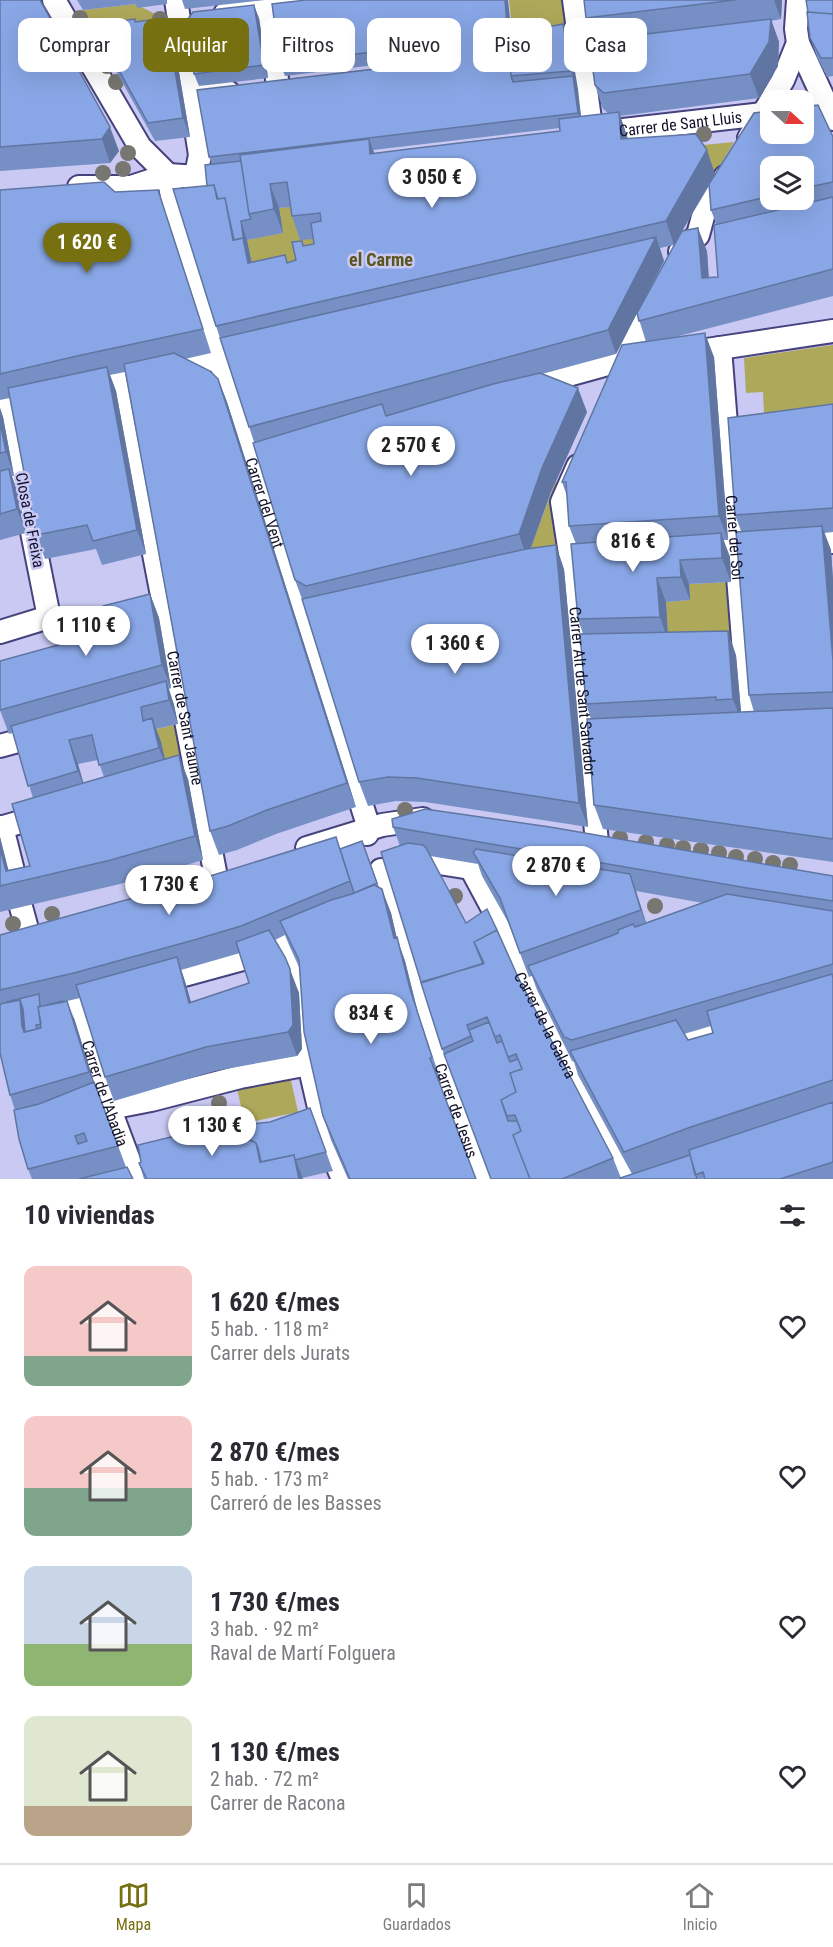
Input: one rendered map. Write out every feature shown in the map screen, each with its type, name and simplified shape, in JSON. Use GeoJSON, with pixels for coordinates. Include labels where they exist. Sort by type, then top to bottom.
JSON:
{"type":"FeatureCollection","features":[{"type":"Feature","properties":{"kind":"street"},"geometry":{"type":"LineString","coordinates":[[54,0],[64,18]]}},
{"type":"Feature","properties":{"kind":"street"},"geometry":{"type":"LineString","coordinates":[[131,28],[178,16],[352,0]]}},
{"type":"Feature","properties":{"kind":"street"},"geometry":{"type":"LineString","coordinates":[[574,0],[592,134]]}},
{"type":"Feature","properties":{"kind":"street"},"geometry":{"type":"LineString","coordinates":[[798,0],[796,29],[798,43],[833,119]]}},
{"type":"Feature","properties":{"kind":"street"},"geometry":{"type":"LineString","coordinates":[[260,88],[267,9]]}},
{"type":"Feature","properties":{"kind":"street"},"geometry":{"type":"LineString","coordinates":[[58,189],[131,187],[197,170],[200,155],[178,16]]}},
{"type":"Feature","properties":{"kind":"street"},"geometry":{"type":"LineString","coordinates":[[777,90],[798,43]]}},
{"type":"Feature","properties":{"kind":"street"},"geometry":{"type":"LineString","coordinates":[[95,72],[140,147],[179,176],[214,178],[262,173]]}},
{"type":"Feature","properties":{"kind":"street"},"geometry":{"type":"LineString","coordinates":[[191,96],[301,83]]}},
{"type":"Feature","properties":{"kind":"street","name":"Carrer de Sant Lluis"},"geometry":{"type":"LineString","coordinates":[[568,136],[760,114]]}},
{"type":"Feature","properties":{"kind":"street"},"geometry":{"type":"LineString","coordinates":[[609,394],[664,270],[698,235],[705,209],[760,119]]}},
{"type":"Feature","properties":{"kind":"street"},"geometry":{"type":"LineString","coordinates":[[104,186],[126,175],[133,168],[138,159],[140,147]]}},
{"type":"Feature","properties":{"kind":"street","name":"Carrer del Vent"},"geometry":{"type":"LineString","coordinates":[[179,176],[175,213],[368,831]]}},
{"type":"Feature","properties":{"kind":"street"},"geometry":{"type":"LineString","coordinates":[[680,251],[713,243]]}},
{"type":"Feature","properties":{"kind":"street"},"geometry":{"type":"LineString","coordinates":[[504,392],[608,364],[833,331]]}},
{"type":"Feature","properties":{"kind":"street"},"geometry":{"type":"LineString","coordinates":[[4,408],[277,344]]}},
{"type":"Feature","properties":{"kind":"street","name":"Carrer del Sol"},"geometry":{"type":"LineString","coordinates":[[720,348],[750,729]]}},
{"type":"Feature","properties":{"kind":"street","name":"Carrer de Sant Jaume"},"geometry":{"type":"LineString","coordinates":[[121,382],[196,771],[205,880],[237,870]]}},
{"type":"Feature","properties":{"kind":"street","name":"Closa de Freixa"},"geometry":{"type":"LineString","coordinates":[[0,632],[49,617],[23,483],[4,408]]}},
{"type":"Feature","properties":{"kind":"street","name":"Carrer Alt de Sant Salvador"},"geometry":{"type":"LineString","coordinates":[[585,448],[562,502],[560,562],[580,652],[597,843]]}},
{"type":"Feature","properties":{"kind":"street"},"geometry":{"type":"LineString","coordinates":[[253,461],[276,455]]}},
{"type":"Feature","properties":{"kind":"street"},"geometry":{"type":"LineString","coordinates":[[0,489],[23,483]]}},
{"type":"Feature","properties":{"kind":"street"},"geometry":{"type":"LineString","coordinates":[[678,552],[833,542]]}},
{"type":"Feature","properties":{"kind":"street"},"geometry":{"type":"LineString","coordinates":[[560,562],[595,558]]}},
{"type":"Feature","properties":{"kind":"street"},"geometry":{"type":"LineString","coordinates":[[302,619],[325,614]]}},
{"type":"Feature","properties":{"kind":"street"},"geometry":{"type":"LineString","coordinates":[[720,649],[743,648]]}},
{"type":"Feature","properties":{"kind":"street"},"geometry":{"type":"LineString","coordinates":[[580,652],[603,652]]}},
{"type":"Feature","properties":{"kind":"street"},"geometry":{"type":"LineString","coordinates":[[158,700],[180,694]]}},
{"type":"Feature","properties":{"kind":"street"},"geometry":{"type":"LineString","coordinates":[[0,746],[68,727]]}},
{"type":"Feature","properties":{"kind":"street"},"geometry":{"type":"LineString","coordinates":[[727,730],[774,728]]}},
{"type":"Feature","properties":{"kind":"street"},"geometry":{"type":"LineString","coordinates":[[587,737],[611,736]]}},
{"type":"Feature","properties":{"kind":"street"},"geometry":{"type":"LineString","coordinates":[[173,778],[196,771]]}},
{"type":"Feature","properties":{"kind":"street"},"geometry":{"type":"LineString","coordinates":[[27,930],[1,827],[70,807]]}},
{"type":"Feature","properties":{"kind":"street"},"geometry":{"type":"LineString","coordinates":[[292,853],[401,821],[441,819]]}},
{"type":"Feature","properties":{"kind":"street"},"geometry":{"type":"LineString","coordinates":[[575,839],[621,847]]}},
{"type":"Feature","properties":{"kind":"street"},"geometry":{"type":"LineString","coordinates":[[414,858],[506,873]]}},
{"type":"Feature","properties":{"kind":"street","name":"Carrer de la Galera"},"geometry":{"type":"LineString","coordinates":[[471,867],[501,924],[522,980],[538,982],[570,1073],[627,1179]]}},
{"type":"Feature","properties":{"kind":"street","name":"Carrer de Jesus"},"geometry":{"type":"LineString","coordinates":[[381,870],[440,1065],[481,1179]]}},
{"type":"Feature","properties":{"kind":"street"},"geometry":{"type":"LineString","coordinates":[[369,907],[391,898]]}},
{"type":"Feature","properties":{"kind":"street"},"geometry":{"type":"LineString","coordinates":[[0,1022],[243,959],[336,921]]}},
{"type":"Feature","properties":{"kind":"street"},"geometry":{"type":"LineString","coordinates":[[281,943],[303,989],[309,1064],[327,1142],[343,1179]]}},
{"type":"Feature","properties":{"kind":"street","name":"Carrer de l'Abadia"},"geometry":{"type":"LineString","coordinates":[[81,1002],[110,1108],[136,1179]]}},
{"type":"Feature","properties":{"kind":"street"},"geometry":{"type":"LineString","coordinates":[[637,1053],[759,1016]]}},
{"type":"Feature","properties":{"kind":"street"},"geometry":{"type":"LineString","coordinates":[[59,1125],[110,1108],[240,1077],[309,1064]]}},
{"type":"Feature","properties":{"kind":"street"},"geometry":{"type":"LineString","coordinates":[[570,1073],[592,1066]]}},
{"type":"Feature","properties":{"kind":"shaded area"},"geometry":{"type":"Polygon","coordinates":[[[509,0],[564,0],[567,18],[564,18],[564,43],[552,46],[552,18],[511,18],[509,0]]]}},
{"type":"Feature","properties":{"kind":"shaded area"},"geometry":{"type":"Polygon","coordinates":[[[136,4],[162,18],[143,18],[143,25],[131,26],[131,18],[87,18],[83,10],[136,4]]]}},
{"type":"Feature","properties":{"kind":"shaded area"},"geometry":{"type":"Polygon","coordinates":[[[734,142],[715,174],[693,146],[734,142]]]}},
{"type":"Feature","properties":{"kind":"shaded area"},"geometry":{"type":"Polygon","coordinates":[[[296,206],[329,237],[330,245],[257,287],[247,240],[282,233],[279,208],[296,206]]]}},
{"type":"Feature","properties":{"kind":"shaded area"},"geometry":{"type":"Polygon","coordinates":[[[833,345],[833,414],[749,415],[764,413],[763,392],[746,393],[744,358],[833,345]]]}},
{"type":"Feature","properties":{"kind":"shaded area"},"geometry":{"type":"Polygon","coordinates":[[[556,480],[564,554],[527,558],[556,480]]]}},
{"type":"Feature","properties":{"kind":"shaded area"},"geometry":{"type":"Polygon","coordinates":[[[731,582],[735,640],[668,641],[666,602],[689,600],[689,584],[731,582]]]}},
{"type":"Feature","properties":{"kind":"shaded area"},"geometry":{"type":"Polygon","coordinates":[[[178,724],[186,765],[168,772],[149,731],[178,724]]]}},
{"type":"Feature","properties":{"kind":"shaded area"},"geometry":{"type":"Polygon","coordinates":[[[290,1076],[298,1112],[245,1123],[237,1089],[290,1076]]]}},
{"type":"Feature","properties":{"kind":"building"},"geometry":{"type":"Polygon","coordinates":[[[0,0],[40,0],[50,18],[18,18],[18,72],[80,72],[110,127],[102,139],[0,147],[0,0]]]}},
{"type":"Feature","properties":{"kind":"building"},"geometry":{"type":"Polygon","coordinates":[[[306,0],[505,0],[506,18],[473,18],[473,72],[511,72],[513,82],[573,76],[578,113],[209,157],[197,90],[367,70],[367,72],[461,72],[461,18],[367,18],[367,53],[355,54],[355,18],[274,18],[272,4],[306,0]]]}},
{"type":"Feature","properties":{"kind":"building"},"geometry":{"type":"Polygon","coordinates":[[[584,0],[735,0],[586,18],[584,0]]]}},
{"type":"Feature","properties":{"kind":"building"},"geometry":{"type":"Polygon","coordinates":[[[806,0],[833,0],[833,14],[808,12],[806,0]]]}},
{"type":"Feature","properties":{"kind":"building"},"geometry":{"type":"Polygon","coordinates":[[[254,5],[261,47],[261,65],[249,67],[249,18],[189,18],[193,12],[254,5]]]}},
{"type":"Feature","properties":{"kind":"building"},"geometry":{"type":"Polygon","coordinates":[[[807,12],[833,14],[833,58],[821,58],[810,38],[807,12]]]}},
{"type":"Feature","properties":{"kind":"building"},"geometry":{"type":"Polygon","coordinates":[[[135,19],[135,22],[143,21],[143,72],[175,72],[183,118],[148,123],[120,72],[131,72],[131,20],[135,19]]]}},
{"type":"Feature","properties":{"kind":"building"},"geometry":{"type":"Polygon","coordinates":[[[771,19],[769,42],[750,74],[604,93],[595,85],[593,72],[647,72],[647,34],[771,19]]]}},
{"type":"Feature","properties":{"kind":"building"},"geometry":{"type":"Polygon","coordinates":[[[563,24],[564,72],[511,76],[511,72],[552,72],[552,26],[563,24]]]}},
{"type":"Feature","properties":{"kind":"building"},"geometry":{"type":"Polygon","coordinates":[[[818,105],[833,137],[833,182],[814,186],[814,156],[760,156],[760,199],[711,210],[709,184],[754,113],[760,112],[760,144],[814,144],[814,106],[818,105]]]}},
{"type":"Feature","properties":{"kind":"building"},"geometry":{"type":"Polygon","coordinates":[[[619,112],[621,139],[696,134],[707,150],[666,221],[216,326],[173,189],[214,185],[217,199],[225,198],[233,240],[243,238],[248,263],[285,255],[287,263],[296,260],[292,242],[302,241],[303,246],[314,244],[311,223],[321,221],[320,213],[292,216],[287,182],[270,184],[274,209],[249,214],[240,155],[369,139],[370,154],[560,131],[559,119],[619,112]]]}},
{"type":"Feature","properties":{"kind":"building"},"geometry":{"type":"Polygon","coordinates":[[[241,161],[251,219],[241,221],[244,243],[243,238],[234,240],[225,198],[218,199],[214,185],[207,186],[205,165],[241,161]]]}},
{"type":"Feature","properties":{"kind":"building"},"geometry":{"type":"Polygon","coordinates":[[[104,182],[115,192],[158,190],[203,329],[0,374],[0,190],[104,182]]]}},
{"type":"Feature","properties":{"kind":"building"},"geometry":{"type":"Polygon","coordinates":[[[833,197],[833,269],[639,321],[637,313],[682,231],[698,228],[702,278],[718,277],[714,225],[778,210],[814,210],[814,201],[833,197]]]}},
{"type":"Feature","properties":{"kind":"building"},"geometry":{"type":"Polygon","coordinates":[[[656,237],[608,330],[249,427],[220,338],[656,237]]]}},
{"type":"Feature","properties":{"kind":"building"},"geometry":{"type":"Polygon","coordinates":[[[705,333],[719,516],[569,526],[566,482],[562,482],[622,345],[705,333]]]}},
{"type":"Feature","properties":{"kind":"building"},"geometry":{"type":"Polygon","coordinates":[[[174,353],[210,371],[218,379],[347,783],[210,831],[124,364],[174,353]]]}},
{"type":"Feature","properties":{"kind":"building"},"geometry":{"type":"Polygon","coordinates":[[[107,367],[137,530],[93,541],[87,525],[36,535],[8,388],[107,367]]]}},
{"type":"Feature","properties":{"kind":"building"},"geometry":{"type":"Polygon","coordinates":[[[540,373],[578,388],[542,468],[519,534],[306,586],[295,580],[253,443],[382,404],[386,416],[493,384],[540,373]]]}},
{"type":"Feature","properties":{"kind":"building"},"geometry":{"type":"Polygon","coordinates":[[[833,404],[833,508],[735,515],[728,418],[833,404]]]}},
{"type":"Feature","properties":{"kind":"building"},"geometry":{"type":"Polygon","coordinates":[[[0,422],[6,452],[0,453],[0,422]]]}},
{"type":"Feature","properties":{"kind":"building"},"geometry":{"type":"Polygon","coordinates":[[[9,469],[17,509],[0,514],[0,471],[9,469]]]}},
{"type":"Feature","properties":{"kind":"building"},"geometry":{"type":"Polygon","coordinates":[[[822,526],[833,661],[833,692],[749,695],[736,532],[822,526]]]}},
{"type":"Feature","properties":{"kind":"building"},"geometry":{"type":"Polygon","coordinates":[[[721,533],[722,558],[680,560],[681,577],[657,578],[660,617],[578,619],[571,544],[721,533]]]}},
{"type":"Feature","properties":{"kind":"building"},"geometry":{"type":"Polygon","coordinates":[[[556,545],[579,803],[417,778],[388,777],[359,782],[302,599],[526,549],[556,545]]]}},
{"type":"Feature","properties":{"kind":"building"},"geometry":{"type":"Polygon","coordinates":[[[150,594],[162,665],[0,710],[0,661],[109,631],[103,606],[150,594]]]}},
{"type":"Feature","properties":{"kind":"building"},"geometry":{"type":"Polygon","coordinates":[[[728,631],[733,699],[716,700],[716,697],[586,704],[580,634],[728,631]]]}},
{"type":"Feature","properties":{"kind":"building"},"geometry":{"type":"Polygon","coordinates":[[[166,681],[169,700],[141,707],[143,721],[152,718],[159,748],[99,765],[92,735],[69,740],[78,771],[28,786],[11,726],[166,681]]]}},
{"type":"Feature","properties":{"kind":"building"},"geometry":{"type":"Polygon","coordinates":[[[833,708],[833,839],[594,805],[587,719],[833,708]]]}},
{"type":"Feature","properties":{"kind":"building"},"geometry":{"type":"Polygon","coordinates":[[[179,755],[195,836],[111,860],[0,886],[0,848],[6,871],[30,866],[12,804],[179,755]]]}},
{"type":"Feature","properties":{"kind":"building"},"geometry":{"type":"Polygon","coordinates":[[[425,809],[550,827],[833,876],[833,901],[393,827],[392,819],[425,809]]]}},
{"type":"Feature","properties":{"kind":"building"},"geometry":{"type":"Polygon","coordinates":[[[336,837],[350,881],[241,926],[74,973],[0,990],[0,935],[194,881],[336,837]]]}},
{"type":"Feature","properties":{"kind":"building"},"geometry":{"type":"Polygon","coordinates":[[[362,841],[377,883],[354,893],[340,849],[362,841]]]}},
{"type":"Feature","properties":{"kind":"building"},"geometry":{"type":"Polygon","coordinates":[[[408,843],[423,845],[426,848],[466,923],[487,909],[497,930],[474,942],[483,964],[421,982],[381,852],[408,843]]]}},
{"type":"Feature","properties":{"kind":"building"},"geometry":{"type":"Polygon","coordinates":[[[476,849],[630,874],[641,910],[520,953],[500,898],[473,852],[476,849]]]}},
{"type":"Feature","properties":{"kind":"building"},"geometry":{"type":"Polygon","coordinates":[[[374,885],[382,889],[394,938],[397,937],[410,989],[432,1057],[430,1058],[476,1179],[350,1179],[323,1116],[304,1032],[299,960],[280,921],[374,885]]]}},
{"type":"Feature","properties":{"kind":"building"},"geometry":{"type":"Polygon","coordinates":[[[727,894],[833,911],[833,964],[572,1040],[564,1037],[528,966],[611,936],[618,933],[618,930],[633,924],[635,927],[727,894]]]}},
{"type":"Feature","properties":{"kind":"building"},"geometry":{"type":"Polygon","coordinates":[[[269,930],[290,969],[293,1025],[288,1032],[206,1047],[105,1077],[76,985],[177,957],[189,1003],[249,983],[236,942],[269,930]]]}},
{"type":"Feature","properties":{"kind":"building"},"geometry":{"type":"Polygon","coordinates":[[[497,930],[518,977],[613,1158],[562,1179],[530,1179],[513,1135],[521,1131],[515,1115],[507,1116],[501,1100],[516,1092],[510,1073],[522,1069],[516,1054],[508,1057],[500,1035],[495,1037],[487,1017],[467,1025],[471,1036],[442,1049],[421,983],[484,963],[474,942],[497,930]]]}},
{"type":"Feature","properties":{"kind":"building"},"geometry":{"type":"Polygon","coordinates":[[[832,974],[833,1080],[688,1128],[624,1152],[570,1051],[676,1020],[688,1040],[713,1033],[707,1011],[832,974]]]}},
{"type":"Feature","properties":{"kind":"building"},"geometry":{"type":"Polygon","coordinates":[[[39,994],[40,1006],[38,1007],[41,1024],[36,1025],[37,1029],[25,1032],[20,1000],[6,1002],[39,994]]]}},
{"type":"Feature","properties":{"kind":"building"},"geometry":{"type":"Polygon","coordinates":[[[20,1000],[24,1032],[41,1028],[38,1007],[67,1001],[89,1072],[10,1095],[0,1053],[0,1004],[20,1000]]]}},
{"type":"Feature","properties":{"kind":"building"},"geometry":{"type":"Polygon","coordinates":[[[489,1022],[497,1043],[502,1041],[510,1062],[518,1059],[522,1069],[510,1073],[516,1092],[501,1100],[508,1121],[517,1121],[521,1131],[513,1135],[530,1179],[491,1179],[444,1054],[473,1041],[469,1030],[489,1022]]]}},
{"type":"Feature","properties":{"kind":"building"},"geometry":{"type":"Polygon","coordinates":[[[94,1082],[118,1146],[28,1169],[19,1139],[14,1110],[39,1104],[94,1082]],[[84,1133],[75,1136],[78,1144],[87,1141],[84,1133]]]}},
{"type":"Feature","properties":{"kind":"building"},"geometry":{"type":"Polygon","coordinates":[[[833,1102],[833,1162],[780,1179],[705,1179],[703,1172],[695,1175],[689,1150],[833,1102]]]}},
{"type":"Feature","properties":{"kind":"building"},"geometry":{"type":"Polygon","coordinates":[[[310,1108],[326,1152],[295,1160],[294,1155],[261,1162],[256,1143],[247,1138],[243,1125],[270,1122],[310,1108]]]}},
{"type":"Feature","properties":{"kind":"building"},"geometry":{"type":"Polygon","coordinates":[[[241,1120],[246,1138],[256,1143],[260,1162],[294,1155],[299,1179],[147,1179],[139,1163],[141,1162],[138,1145],[241,1120]]]}},
{"type":"Feature","properties":{"kind":"building"},"geometry":{"type":"Polygon","coordinates":[[[690,1155],[697,1179],[620,1179],[620,1178],[690,1155]]]}},
{"type":"Feature","properties":{"kind":"building"},"geometry":{"type":"Polygon","coordinates":[[[127,1167],[133,1179],[79,1179],[127,1167]]]}},
{"type":"Feature","properties":{"kind":"district","name":"el Carme"},"geometry":{"type":"Point","coordinates":[381,259]}}]}
